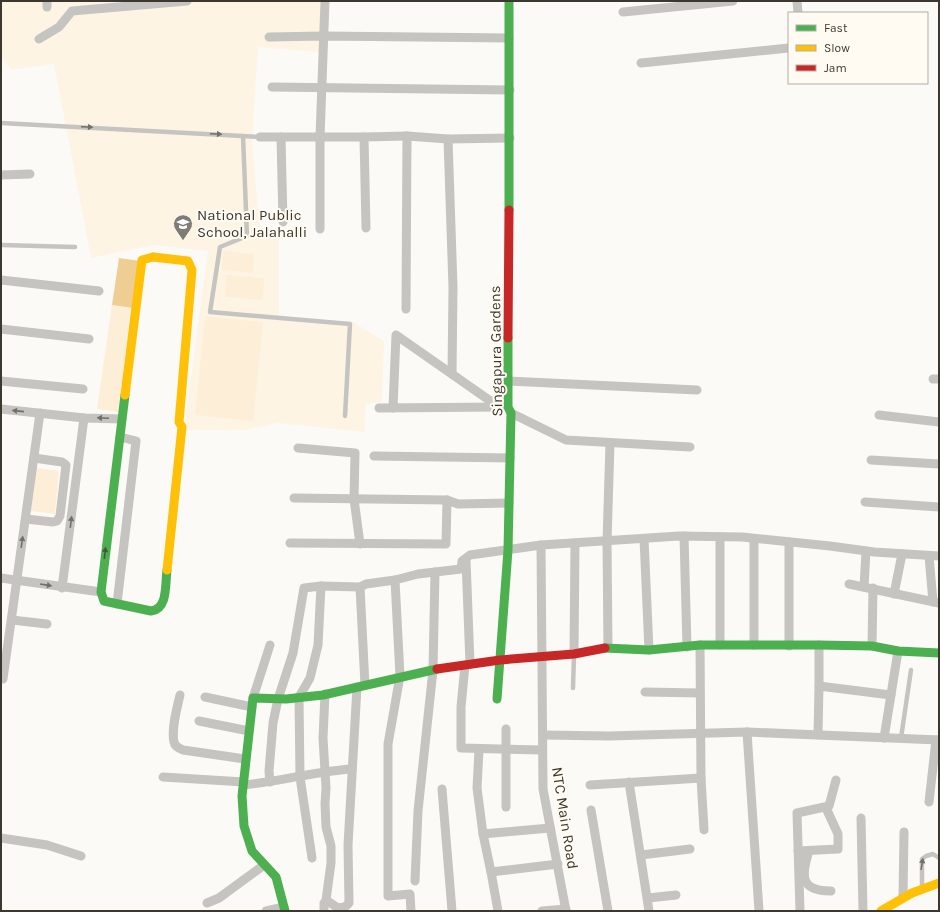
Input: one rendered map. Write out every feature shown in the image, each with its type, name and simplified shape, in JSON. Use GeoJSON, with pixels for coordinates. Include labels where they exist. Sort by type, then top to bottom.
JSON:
{"type":"FeatureCollection","features":[{"type":"Feature","properties":{"kind":"street"},"geometry":{"type":"LineString","coordinates":[[39,39],[59,27],[72,11],[187,1]]}},
{"type":"Feature","properties":{"kind":"street"},"geometry":{"type":"LineString","coordinates":[[320,229],[320,137],[325,1]]}},
{"type":"Feature","properties":{"kind":"street","name":"Singapura Gardens"},"geometry":{"type":"LineString","coordinates":[[497,699],[508,550],[510,458],[506,409],[508,381],[510,138],[509,1]]}},
{"type":"Feature","properties":{"kind":"street"},"geometry":{"type":"LineString","coordinates":[[623,12],[733,1]]}},
{"type":"Feature","properties":{"kind":"street"},"geometry":{"type":"LineString","coordinates":[[797,1],[798,12]]}},
{"type":"Feature","properties":{"kind":"street"},"geometry":{"type":"LineString","coordinates":[[269,37],[324,36],[509,38]]}},
{"type":"Feature","properties":{"kind":"street"},"geometry":{"type":"LineString","coordinates":[[641,63],[788,48]]}},
{"type":"Feature","properties":{"kind":"street"},"geometry":{"type":"LineString","coordinates":[[272,87],[510,90]]}},
{"type":"Feature","properties":{"kind":"street"},"geometry":{"type":"LineString","coordinates":[[281,136],[283,222]]}},
{"type":"Feature","properties":{"kind":"street"},"geometry":{"type":"LineString","coordinates":[[260,137],[407,136],[448,139],[510,138]]}},
{"type":"Feature","properties":{"kind":"street"},"geometry":{"type":"LineString","coordinates":[[406,309],[407,136]]}},
{"type":"Feature","properties":{"kind":"street"},"geometry":{"type":"LineString","coordinates":[[364,137],[366,228]]}},
{"type":"Feature","properties":{"kind":"street"},"geometry":{"type":"LineString","coordinates":[[448,139],[453,287],[452,374]]}},
{"type":"Feature","properties":{"kind":"street"},"geometry":{"type":"LineString","coordinates":[[1,175],[30,174]]}},
{"type":"Feature","properties":{"kind":"street"},"geometry":{"type":"LineString","coordinates":[[153,257],[188,261],[192,270],[178,422],[182,427],[163,605],[158,610],[151,611],[104,601],[101,592],[120,437],[142,260],[153,257]]}},
{"type":"Feature","properties":{"kind":"street"},"geometry":{"type":"LineString","coordinates":[[1,280],[99,290]]}},
{"type":"Feature","properties":{"kind":"street"},"geometry":{"type":"LineString","coordinates":[[1,329],[89,339]]}},
{"type":"Feature","properties":{"kind":"street"},"geometry":{"type":"LineString","coordinates":[[393,408],[396,335],[506,409],[566,440],[690,447]]}},
{"type":"Feature","properties":{"kind":"street"},"geometry":{"type":"LineString","coordinates":[[1,381],[83,389]]}},
{"type":"Feature","properties":{"kind":"street"},"geometry":{"type":"LineString","coordinates":[[508,381],[697,390]]}},
{"type":"Feature","properties":{"kind":"street"},"geometry":{"type":"LineString","coordinates":[[378,408],[506,409]]}},
{"type":"Feature","properties":{"kind":"street"},"geometry":{"type":"LineString","coordinates":[[1,409],[84,418],[122,419]]}},
{"type":"Feature","properties":{"kind":"street"},"geometry":{"type":"LineString","coordinates":[[3,679],[40,413]]}},
{"type":"Feature","properties":{"kind":"street"},"geometry":{"type":"LineString","coordinates":[[879,415],[939,422]]}},
{"type":"Feature","properties":{"kind":"street"},"geometry":{"type":"LineString","coordinates":[[62,588],[84,418]]}},
{"type":"Feature","properties":{"kind":"street"},"geometry":{"type":"LineString","coordinates":[[117,604],[136,441],[120,437]]}},
{"type":"Feature","properties":{"kind":"street"},"geometry":{"type":"LineString","coordinates":[[608,648],[607,542],[610,443]]}},
{"type":"Feature","properties":{"kind":"street"},"geometry":{"type":"LineString","coordinates":[[298,448],[355,453],[354,499],[360,544]]}},
{"type":"Feature","properties":{"kind":"street"},"geometry":{"type":"LineString","coordinates":[[374,456],[510,458]]}},
{"type":"Feature","properties":{"kind":"street"},"geometry":{"type":"LineString","coordinates":[[26,519],[53,522],[57,521],[60,516],[66,465],[62,462],[34,458]]}},
{"type":"Feature","properties":{"kind":"street"},"geometry":{"type":"LineString","coordinates":[[871,460],[939,464]]}},
{"type":"Feature","properties":{"kind":"street"},"geometry":{"type":"LineString","coordinates":[[294,498],[447,500],[458,504],[509,504]]}},
{"type":"Feature","properties":{"kind":"street"},"geometry":{"type":"LineString","coordinates":[[290,543],[446,544],[447,500]]}},
{"type":"Feature","properties":{"kind":"street"},"geometry":{"type":"LineString","coordinates":[[865,502],[939,507]]}},
{"type":"Feature","properties":{"kind":"street"},"geometry":{"type":"LineString","coordinates":[[684,536],[688,647]]}},
{"type":"Feature","properties":{"kind":"street"},"geometry":{"type":"LineString","coordinates":[[270,782],[270,752],[278,699],[293,653],[304,588],[321,586],[360,587],[366,584],[461,569],[462,561],[466,557],[541,545],[684,536],[754,539],[866,551],[939,556]]}},
{"type":"Feature","properties":{"kind":"street"},"geometry":{"type":"LineString","coordinates":[[720,537],[720,645]]}},
{"type":"Feature","properties":{"kind":"street"},"geometry":{"type":"LineString","coordinates":[[644,539],[649,650]]}},
{"type":"Feature","properties":{"kind":"street"},"geometry":{"type":"LineString","coordinates":[[754,539],[754,646]]}},
{"type":"Feature","properties":{"kind":"street"},"geometry":{"type":"LineString","coordinates":[[788,646],[789,542]]}},
{"type":"Feature","properties":{"kind":"street"},"geometry":{"type":"LineString","coordinates":[[574,654],[575,543]]}},
{"type":"Feature","properties":{"kind":"street","name":"NTC Main Road"},"geometry":{"type":"LineString","coordinates":[[541,545],[543,789],[566,910]]}},
{"type":"Feature","properties":{"kind":"street"},"geometry":{"type":"LineString","coordinates":[[866,551],[872,646]]}},
{"type":"Feature","properties":{"kind":"street"},"geometry":{"type":"LineString","coordinates":[[894,594],[902,554]]}},
{"type":"Feature","properties":{"kind":"street"},"geometry":{"type":"LineString","coordinates":[[849,584],[936,602],[929,556]]}},
{"type":"Feature","properties":{"kind":"street"},"geometry":{"type":"LineString","coordinates":[[466,557],[468,664],[461,707],[461,748],[479,750],[506,748],[542,750]]}},
{"type":"Feature","properties":{"kind":"street"},"geometry":{"type":"LineString","coordinates":[[415,881],[418,804],[433,670],[435,572]]}},
{"type":"Feature","properties":{"kind":"street"},"geometry":{"type":"LineString","coordinates":[[1,578],[62,588],[101,592]]}},
{"type":"Feature","properties":{"kind":"street"},"geometry":{"type":"LineString","coordinates":[[395,580],[400,676],[388,744],[388,896],[410,894],[411,911]]}},
{"type":"Feature","properties":{"kind":"street"},"geometry":{"type":"LineString","coordinates":[[312,858],[300,777],[299,697],[310,678],[318,645],[321,586]]}},
{"type":"Feature","properties":{"kind":"street"},"geometry":{"type":"LineString","coordinates":[[325,694],[323,738],[326,827],[331,846],[332,864],[326,900],[338,908],[345,907],[349,903],[348,845],[352,769],[361,686],[360,587]]}},
{"type":"Feature","properties":{"kind":"street"},"geometry":{"type":"LineString","coordinates":[[12,620],[47,624]]}},
{"type":"Feature","properties":{"kind":"street"},"geometry":{"type":"LineString","coordinates":[[266,911],[284,909],[276,877],[252,851],[244,826],[242,796],[252,703],[270,645]]}},
{"type":"Feature","properties":{"kind":"street"},"geometry":{"type":"LineString","coordinates":[[700,645],[702,734],[701,778],[704,830]]}},
{"type":"Feature","properties":{"kind":"street"},"geometry":{"type":"LineString","coordinates":[[204,698],[252,703],[325,694],[400,676],[468,664],[574,654],[608,648],[649,650],[700,645],[819,645],[872,646],[898,651],[939,653]]}},
{"type":"Feature","properties":{"kind":"street"},"geometry":{"type":"LineString","coordinates":[[818,735],[819,645]]}},
{"type":"Feature","properties":{"kind":"street"},"geometry":{"type":"LineString","coordinates":[[884,738],[898,651]]}},
{"type":"Feature","properties":{"kind":"street"},"geometry":{"type":"LineString","coordinates":[[819,686],[891,695]]}},
{"type":"Feature","properties":{"kind":"street"},"geometry":{"type":"LineString","coordinates":[[645,692],[700,693]]}},
{"type":"Feature","properties":{"kind":"street"},"geometry":{"type":"LineString","coordinates":[[180,695],[175,719],[174,742],[177,747],[183,750],[245,759]]}},
{"type":"Feature","properties":{"kind":"street"},"geometry":{"type":"LineString","coordinates":[[199,721],[249,731]]}},
{"type":"Feature","properties":{"kind":"street"},"geometry":{"type":"LineString","coordinates":[[506,729],[506,807]]}},
{"type":"Feature","properties":{"kind":"street"},"geometry":{"type":"LineString","coordinates":[[543,735],[610,736],[747,732],[938,740],[929,802]]}},
{"type":"Feature","properties":{"kind":"street"},"geometry":{"type":"LineString","coordinates":[[747,732],[759,911]]}},
{"type":"Feature","properties":{"kind":"street"},"geometry":{"type":"LineString","coordinates":[[479,750],[477,788],[483,834],[498,911]]}},
{"type":"Feature","properties":{"kind":"street"},"geometry":{"type":"LineString","coordinates":[[163,777],[244,784],[270,782],[300,777],[325,770],[352,769]]}},
{"type":"Feature","properties":{"kind":"street"},"geometry":{"type":"LineString","coordinates":[[590,785],[701,778]]}},
{"type":"Feature","properties":{"kind":"street"},"geometry":{"type":"LineString","coordinates":[[800,911],[797,813],[826,808],[831,802],[836,780]]}},
{"type":"Feature","properties":{"kind":"street"},"geometry":{"type":"LineString","coordinates":[[629,782],[649,911]]}},
{"type":"Feature","properties":{"kind":"street"},"geometry":{"type":"LineString","coordinates":[[442,789],[452,911]]}},
{"type":"Feature","properties":{"kind":"street"},"geometry":{"type":"LineString","coordinates":[[798,851],[838,849],[838,834],[826,808]]}},
{"type":"Feature","properties":{"kind":"street"},"geometry":{"type":"LineString","coordinates":[[591,810],[608,911]]}},
{"type":"Feature","properties":{"kind":"street"},"geometry":{"type":"LineString","coordinates":[[861,818],[862,911]]}},
{"type":"Feature","properties":{"kind":"street"},"geometry":{"type":"LineString","coordinates":[[483,834],[550,828]]}},
{"type":"Feature","properties":{"kind":"street"},"geometry":{"type":"LineString","coordinates":[[904,832],[904,898]]}},
{"type":"Feature","properties":{"kind":"street"},"geometry":{"type":"LineString","coordinates":[[1,838],[47,845],[81,856]]}},
{"type":"Feature","properties":{"kind":"street"},"geometry":{"type":"LineString","coordinates":[[641,855],[690,849]]}},
{"type":"Feature","properties":{"kind":"street"},"geometry":{"type":"LineString","coordinates":[[809,851],[805,868],[805,880],[811,888],[816,891],[831,891]]}},
{"type":"Feature","properties":{"kind":"street"},"geometry":{"type":"LineString","coordinates":[[491,872],[558,864]]}},
{"type":"Feature","properties":{"kind":"street"},"geometry":{"type":"LineString","coordinates":[[207,903],[219,898],[264,865]]}},
{"type":"Feature","properties":{"kind":"street"},"geometry":{"type":"LineString","coordinates":[[881,911],[922,889],[939,883]]}},
{"type":"Feature","properties":{"kind":"street"},"geometry":{"type":"LineString","coordinates":[[648,898],[676,895]]}},
{"type":"Feature","properties":{"kind":"street"},"geometry":{"type":"LineString","coordinates":[[542,911],[566,910]]}},
{"type":"Feature","properties":{"kind":"lane"},"geometry":{"type":"LineString","coordinates":[[1,123],[260,137]]}},
{"type":"Feature","properties":{"kind":"lane"},"geometry":{"type":"LineString","coordinates":[[243,136],[247,236],[220,247],[210,312],[350,324],[345,416]]}},
{"type":"Feature","properties":{"kind":"lane"},"geometry":{"type":"LineString","coordinates":[[1,245],[75,247]]}},
{"type":"Feature","properties":{"kind":"lane"},"geometry":{"type":"LineString","coordinates":[[573,688],[574,654]]}},
{"type":"Feature","properties":{"kind":"lane"},"geometry":{"type":"LineString","coordinates":[[901,738],[910,670]]}},
{"type":"Feature","properties":{"kind":"lane"},"geometry":{"type":"LineString","coordinates":[[922,889],[922,859],[933,854],[936,854],[939,858]]}},
{"type":"Feature","properties":{"kind":"shaded area","name":"National Public School, Jalahalli"},"geometry":{"type":"Polygon","coordinates":[[[1,1],[320,1],[320,52],[258,47],[252,143],[260,235],[279,237],[279,317],[353,322],[384,341],[382,402],[366,404],[364,432],[278,423],[244,430],[184,430],[208,251],[153,245],[91,258],[54,64],[11,70],[1,57],[1,1]]]}},
{"type":"Feature","properties":{"kind":"shaded area"},"geometry":{"type":"Polygon","coordinates":[[[223,251],[254,254],[253,273],[222,270],[223,251]]]}},
{"type":"Feature","properties":{"kind":"shaded area"},"geometry":{"type":"Polygon","coordinates":[[[119,258],[140,261],[133,308],[112,305],[119,258]]]}},
{"type":"Feature","properties":{"kind":"shaded area"},"geometry":{"type":"Polygon","coordinates":[[[226,275],[264,278],[263,300],[225,297],[226,275]]]}},
{"type":"Feature","properties":{"kind":"shaded area"},"geometry":{"type":"Polygon","coordinates":[[[112,305],[133,308],[120,412],[97,409],[112,305]]]}},
{"type":"Feature","properties":{"kind":"shaded area"},"geometry":{"type":"Polygon","coordinates":[[[205,316],[263,322],[253,421],[195,415],[205,316]]]}},
{"type":"Feature","properties":{"kind":"shaded area"},"geometry":{"type":"Polygon","coordinates":[[[36,468],[59,471],[55,514],[31,511],[36,468]]]}},
{"type":"Feature","properties":{"kind":"traffic: fast"},"geometry":{"type":"LineString","coordinates":[[509,1],[509,210]]}},
{"type":"Feature","properties":{"kind":"traffic: fast"},"geometry":{"type":"LineString","coordinates":[[497,699],[508,550],[511,413],[508,407],[508,338]]}},
{"type":"Feature","properties":{"kind":"traffic: fast"},"geometry":{"type":"LineString","coordinates":[[125,395],[101,592],[104,601],[151,611],[156,609],[160,606],[165,595],[167,570]]}},
{"type":"Feature","properties":{"kind":"traffic: fast"},"geometry":{"type":"LineString","coordinates":[[605,648],[649,650],[700,645],[819,645],[872,646],[898,651],[939,653]]}},
{"type":"Feature","properties":{"kind":"traffic: fast"},"geometry":{"type":"LineString","coordinates":[[285,911],[276,877],[252,851],[244,826],[242,796],[253,698],[286,699],[323,695],[437,669]]}},
{"type":"Feature","properties":{"kind":"traffic: slow"},"geometry":{"type":"LineString","coordinates":[[153,257],[188,261],[192,270],[179,422],[182,427],[167,570]]}},
{"type":"Feature","properties":{"kind":"traffic: slow"},"geometry":{"type":"LineString","coordinates":[[125,395],[142,260],[153,257]]}},
{"type":"Feature","properties":{"kind":"traffic: slow"},"geometry":{"type":"LineString","coordinates":[[881,911],[912,893],[939,883]]}},
{"type":"Feature","properties":{"kind":"traffic: jam"},"geometry":{"type":"LineString","coordinates":[[508,338],[509,210]]}},
{"type":"Feature","properties":{"kind":"traffic: jam"},"geometry":{"type":"LineString","coordinates":[[437,669],[500,660],[574,654],[605,648]]}},
{"type":"Feature","properties":{"kind":"place","name":"National Public School, Jalahalli"},"geometry":{"type":"Point","coordinates":[183,241]}}]}
